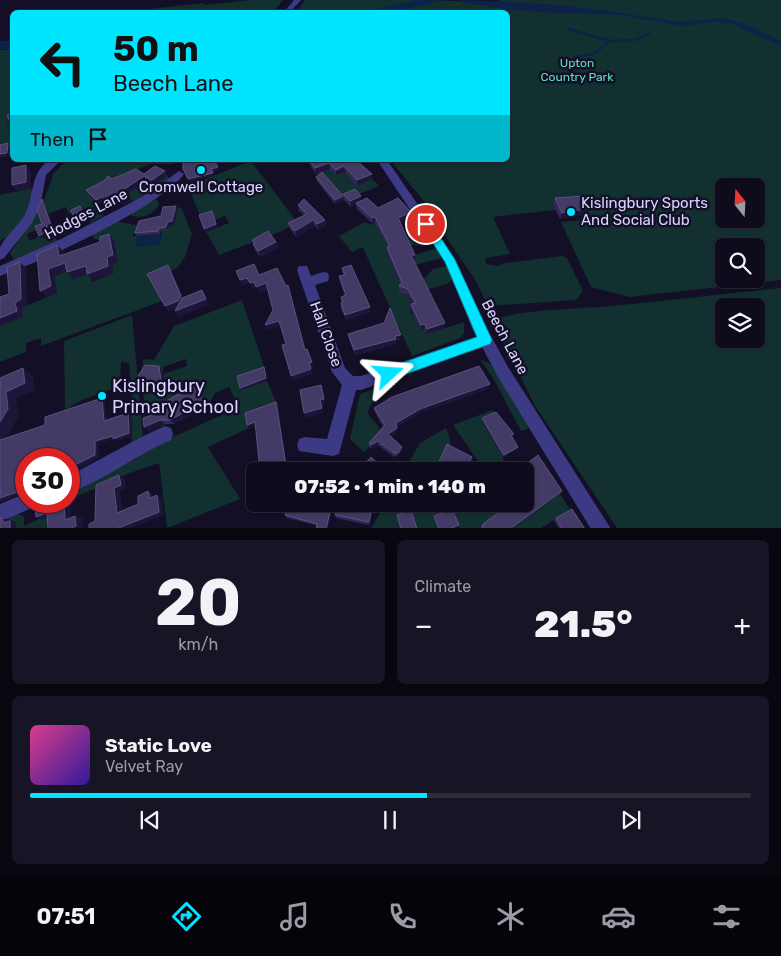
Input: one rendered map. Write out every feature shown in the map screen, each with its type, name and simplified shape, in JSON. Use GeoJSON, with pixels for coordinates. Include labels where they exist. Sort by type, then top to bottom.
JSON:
{"type":"FeatureCollection","features":[{"type":"Feature","properties":{"kind":"street"},"geometry":{"type":"LineString","coordinates":[[289,10],[298,0]]}},
{"type":"Feature","properties":{"kind":"street"},"geometry":{"type":"LineString","coordinates":[[0,255],[24,225],[34,207],[39,176],[45,167],[53,162]]}},
{"type":"Feature","properties":{"kind":"street","name":"Beech Lane"},"geometry":{"type":"LineString","coordinates":[[383,162],[450,260],[485,340],[602,528]]}},
{"type":"Feature","properties":{"kind":"street","name":"Hodges Lane"},"geometry":{"type":"LineString","coordinates":[[0,271],[43,254],[146,199],[172,183],[179,174]]}},
{"type":"Feature","properties":{"kind":"street","name":"Hall Close"},"geometry":{"type":"LineString","coordinates":[[323,277],[305,276],[339,372],[350,383],[361,383],[485,340]]}},
{"type":"Feature","properties":{"kind":"street","name":"Hall Close"},"geometry":{"type":"LineString","coordinates":[[305,445],[333,448],[350,383]]}},
{"type":"Feature","properties":{"kind":"street"},"geometry":{"type":"LineString","coordinates":[[80,479],[102,469],[146,442],[165,434]]}},
{"type":"Feature","properties":{"kind":"street"},"geometry":{"type":"LineString","coordinates":[[0,514],[15,507]]}},
{"type":"Feature","properties":{"kind":"green space"},"geometry":{"type":"Polygon","coordinates":[[[251,0],[283,0],[275,10],[140,10],[203,3],[204,5],[251,0]]]}},
{"type":"Feature","properties":{"kind":"green space"},"geometry":{"type":"Polygon","coordinates":[[[305,0],[427,0],[383,10],[298,10],[305,0]]]}},
{"type":"Feature","properties":{"kind":"green space","name":"Upton Country Park"},"geometry":{"type":"Polygon","coordinates":[[[431,0],[498,3],[500,0],[781,0],[781,280],[765,282],[765,238],[715,238],[715,287],[629,297],[591,287],[561,222],[583,220],[588,213],[553,204],[555,210],[493,217],[510,254],[485,258],[486,264],[498,266],[505,263],[562,256],[567,258],[583,291],[576,300],[488,306],[476,281],[442,231],[436,216],[392,162],[510,162],[510,10],[389,10],[431,0]]]}},
{"type":"Feature","properties":{"kind":"green space"},"geometry":{"type":"Polygon","coordinates":[[[10,49],[10,120],[6,122],[10,122],[10,147],[0,155],[0,50],[10,49]]]}},
{"type":"Feature","properties":{"kind":"green space"},"geometry":{"type":"Polygon","coordinates":[[[65,162],[174,162],[174,164],[151,164],[128,173],[147,181],[167,175],[169,178],[160,188],[133,202],[115,185],[89,195],[99,204],[94,207],[103,216],[90,223],[91,216],[87,208],[69,214],[66,207],[41,217],[46,226],[27,234],[29,241],[41,236],[42,239],[55,231],[57,242],[14,260],[10,253],[41,208],[54,173],[65,162]]]}},
{"type":"Feature","properties":{"kind":"green space"},"geometry":{"type":"Polygon","coordinates":[[[252,162],[297,222],[282,231],[219,255],[206,232],[229,223],[225,216],[215,220],[201,218],[188,186],[252,162]]]}},
{"type":"Feature","properties":{"kind":"green space"},"geometry":{"type":"Polygon","coordinates":[[[308,162],[333,162],[336,175],[345,172],[352,180],[372,179],[379,186],[344,200],[321,174],[316,174],[326,170],[310,165],[308,162]]]}},
{"type":"Feature","properties":{"kind":"green space"},"geometry":{"type":"Polygon","coordinates":[[[32,188],[28,211],[19,225],[0,241],[0,195],[32,188]]]}},
{"type":"Feature","properties":{"kind":"green space"},"geometry":{"type":"Polygon","coordinates":[[[156,199],[159,204],[154,211],[140,217],[132,216],[131,213],[156,199]]]}},
{"type":"Feature","properties":{"kind":"green space"},"geometry":{"type":"Polygon","coordinates":[[[181,207],[192,234],[185,257],[177,268],[151,280],[165,300],[41,346],[41,338],[26,343],[26,352],[0,362],[0,326],[21,308],[57,293],[54,276],[71,270],[90,273],[92,282],[113,273],[112,264],[118,261],[102,241],[95,239],[91,234],[115,221],[140,226],[138,233],[133,234],[133,236],[138,236],[136,246],[162,235],[160,231],[174,224],[177,209],[181,207]]]}},
{"type":"Feature","properties":{"kind":"green space"},"geometry":{"type":"Polygon","coordinates":[[[377,221],[405,238],[426,230],[432,242],[422,246],[410,245],[386,252],[394,267],[414,260],[412,256],[437,248],[442,257],[439,259],[394,270],[403,281],[400,282],[402,287],[424,279],[433,269],[447,266],[453,279],[447,284],[408,295],[415,309],[410,310],[412,315],[425,311],[417,323],[421,330],[424,329],[426,334],[464,322],[464,333],[460,338],[412,356],[364,250],[362,247],[352,252],[339,236],[365,222],[371,225],[377,221]]]}},
{"type":"Feature","properties":{"kind":"green space"},"geometry":{"type":"Polygon","coordinates":[[[781,288],[781,528],[617,528],[535,406],[492,320],[531,312],[621,305],[781,288]]]}},
{"type":"Feature","properties":{"kind":"green space"},"geometry":{"type":"Polygon","coordinates":[[[242,300],[265,369],[239,378],[241,390],[267,381],[278,406],[247,417],[249,428],[208,447],[240,499],[167,528],[159,463],[130,473],[80,495],[80,486],[132,461],[166,440],[222,415],[233,405],[234,397],[229,387],[215,393],[208,406],[160,427],[159,418],[148,422],[143,393],[165,385],[164,374],[187,366],[186,359],[163,367],[163,371],[142,381],[143,359],[154,360],[174,326],[242,300]]]}},
{"type":"Feature","properties":{"kind":"green space"},"geometry":{"type":"Polygon","coordinates":[[[132,315],[143,437],[132,445],[131,409],[133,405],[129,363],[121,362],[120,386],[82,400],[65,410],[64,341],[132,315]]]}},
{"type":"Feature","properties":{"kind":"green space"},"geometry":{"type":"Polygon","coordinates":[[[480,359],[490,364],[494,369],[532,427],[521,431],[493,378],[480,359]]]}},
{"type":"Feature","properties":{"kind":"green space"},"geometry":{"type":"Polygon","coordinates":[[[377,388],[380,394],[368,412],[382,433],[364,452],[350,439],[361,394],[377,388]]]}},
{"type":"Feature","properties":{"kind":"green space"},"geometry":{"type":"Polygon","coordinates":[[[493,410],[495,414],[482,421],[503,457],[503,462],[479,462],[453,425],[493,410]]]}},
{"type":"Feature","properties":{"kind":"green space"},"geometry":{"type":"Polygon","coordinates":[[[446,428],[449,435],[450,450],[442,462],[409,462],[420,443],[446,428]]]}},
{"type":"Feature","properties":{"kind":"green space"},"geometry":{"type":"Polygon","coordinates":[[[560,493],[570,510],[541,528],[513,528],[560,493]]]}},
{"type":"Feature","properties":{"kind":"green space"},"geometry":{"type":"Polygon","coordinates":[[[381,512],[450,512],[438,528],[372,528],[381,512]]]}},
{"type":"Feature","properties":{"kind":"green space"},"geometry":{"type":"Polygon","coordinates":[[[451,512],[500,512],[481,528],[459,528],[451,512]]]}},
{"type":"Feature","properties":{"kind":"green space"},"geometry":{"type":"Polygon","coordinates":[[[17,513],[24,516],[24,526],[43,517],[54,515],[55,528],[16,528],[9,525],[9,518],[17,513]]]}},
{"type":"Feature","properties":{"kind":"water"},"geometry":{"type":"Polygon","coordinates":[[[557,8],[601,10],[679,22],[724,18],[744,24],[781,41],[781,46],[730,23],[712,22],[683,26],[621,15],[557,12],[557,8]]]}},
{"type":"Feature","properties":{"kind":"water"},"geometry":{"type":"Polygon","coordinates":[[[162,234],[160,245],[136,247],[138,236],[162,234]]]}},
{"type":"Feature","properties":{"kind":"building"},"geometry":{"type":"Polygon","coordinates":[[[8,143],[7,153],[0,154],[0,145],[8,143]]]}},
{"type":"Feature","properties":{"kind":"building","name":"Cromwell Cottage"},"geometry":{"type":"Polygon","coordinates":[[[215,162],[218,167],[211,169],[213,173],[188,179],[183,169],[183,163],[215,162]]]}},
{"type":"Feature","properties":{"kind":"building"},"geometry":{"type":"Polygon","coordinates":[[[310,162],[358,162],[372,174],[357,180],[344,166],[336,170],[329,163],[315,168],[310,162]]]}},
{"type":"Feature","properties":{"kind":"building"},"geometry":{"type":"Polygon","coordinates":[[[26,165],[26,182],[12,185],[12,168],[26,165]]]}},
{"type":"Feature","properties":{"kind":"building"},"geometry":{"type":"Polygon","coordinates":[[[155,166],[165,171],[152,180],[144,176],[123,190],[129,196],[120,200],[115,194],[105,200],[102,197],[96,200],[86,190],[104,181],[108,176],[112,179],[136,169],[144,174],[155,166]]]}},
{"type":"Feature","properties":{"kind":"building"},"geometry":{"type":"Polygon","coordinates":[[[322,172],[343,196],[335,200],[316,177],[322,172]]]}},
{"type":"Feature","properties":{"kind":"building"},"geometry":{"type":"Polygon","coordinates":[[[355,189],[361,196],[350,201],[343,194],[355,189]]]}},
{"type":"Feature","properties":{"kind":"building"},"geometry":{"type":"Polygon","coordinates":[[[584,196],[591,208],[562,213],[555,198],[584,196]]]}},
{"type":"Feature","properties":{"kind":"building"},"geometry":{"type":"Polygon","coordinates":[[[367,198],[378,208],[398,198],[411,212],[398,218],[415,255],[411,255],[445,323],[427,329],[425,324],[421,325],[411,304],[416,303],[408,289],[399,286],[402,282],[387,247],[390,246],[375,217],[372,218],[356,203],[367,198]]]}},
{"type":"Feature","properties":{"kind":"building"},"geometry":{"type":"Polygon","coordinates":[[[42,199],[52,228],[39,236],[35,226],[42,224],[37,210],[42,199]]]}},
{"type":"Feature","properties":{"kind":"building"},"geometry":{"type":"Polygon","coordinates":[[[304,199],[325,220],[317,224],[313,220],[295,231],[288,223],[307,214],[298,205],[304,199]]]}},
{"type":"Feature","properties":{"kind":"building"},"geometry":{"type":"Polygon","coordinates":[[[80,206],[83,215],[74,218],[71,210],[80,206]]]}},
{"type":"Feature","properties":{"kind":"building"},"geometry":{"type":"Polygon","coordinates":[[[176,206],[172,221],[168,222],[166,227],[158,228],[158,231],[135,233],[139,221],[161,216],[163,207],[176,206]]]}},
{"type":"Feature","properties":{"kind":"building"},"geometry":{"type":"Polygon","coordinates":[[[212,211],[216,224],[204,229],[199,215],[212,211]]]}},
{"type":"Feature","properties":{"kind":"building"},"geometry":{"type":"Polygon","coordinates":[[[268,231],[276,242],[258,251],[252,240],[268,231]]]}},
{"type":"Feature","properties":{"kind":"building"},"geometry":{"type":"Polygon","coordinates":[[[109,234],[113,255],[107,257],[108,266],[87,274],[86,266],[67,272],[65,263],[48,269],[51,286],[40,291],[37,254],[57,245],[59,256],[100,242],[100,237],[109,234]]]}},
{"type":"Feature","properties":{"kind":"building"},"geometry":{"type":"Polygon","coordinates":[[[20,262],[21,299],[15,303],[17,311],[0,318],[0,297],[9,294],[7,267],[20,262]]]}},
{"type":"Feature","properties":{"kind":"building"},"geometry":{"type":"Polygon","coordinates":[[[254,264],[259,275],[277,268],[286,286],[288,285],[305,350],[307,349],[312,362],[309,363],[311,369],[291,376],[282,345],[286,344],[279,321],[265,325],[273,310],[266,283],[256,287],[254,282],[250,283],[247,278],[240,280],[236,271],[254,264]]]}},
{"type":"Feature","properties":{"kind":"building"},"geometry":{"type":"Polygon","coordinates":[[[168,265],[181,296],[178,301],[165,306],[147,274],[168,265]]]}},
{"type":"Feature","properties":{"kind":"building"},"geometry":{"type":"Polygon","coordinates":[[[351,265],[370,307],[345,315],[341,297],[346,295],[339,276],[345,275],[342,268],[351,265]]]}},
{"type":"Feature","properties":{"kind":"building"},"geometry":{"type":"Polygon","coordinates":[[[202,290],[206,299],[175,311],[182,298],[202,290]]]}},
{"type":"Feature","properties":{"kind":"building"},"geometry":{"type":"Polygon","coordinates":[[[390,308],[401,335],[395,336],[396,339],[354,350],[348,334],[384,323],[390,308]]]}},
{"type":"Feature","properties":{"kind":"building"},"geometry":{"type":"Polygon","coordinates":[[[145,365],[159,366],[161,380],[139,388],[138,376],[145,365]]]}},
{"type":"Feature","properties":{"kind":"building"},"geometry":{"type":"Polygon","coordinates":[[[479,366],[490,384],[420,409],[396,423],[397,428],[388,434],[402,447],[398,453],[394,453],[378,441],[371,445],[369,443],[385,425],[374,408],[392,397],[479,366]]]}},
{"type":"Feature","properties":{"kind":"building"},"geometry":{"type":"Polygon","coordinates":[[[264,367],[266,378],[240,388],[237,376],[264,367]]]}},
{"type":"Feature","properties":{"kind":"building"},"geometry":{"type":"Polygon","coordinates":[[[23,368],[25,383],[6,392],[8,409],[0,422],[0,378],[23,368]]]}},
{"type":"Feature","properties":{"kind":"building"},"geometry":{"type":"Polygon","coordinates":[[[196,384],[204,402],[170,420],[160,420],[144,427],[143,418],[166,410],[163,403],[196,384]]]}},
{"type":"Feature","properties":{"kind":"building"},"geometry":{"type":"Polygon","coordinates":[[[321,385],[324,399],[320,400],[322,408],[304,413],[300,390],[321,385]]]}},
{"type":"Feature","properties":{"kind":"building","name":"Kislingbury Primary School"},"geometry":{"type":"Polygon","coordinates":[[[102,398],[104,421],[128,413],[129,433],[113,439],[113,436],[95,441],[95,455],[80,462],[80,448],[15,448],[15,493],[0,498],[0,440],[45,425],[45,417],[102,398]]]}},
{"type":"Feature","properties":{"kind":"building"},"geometry":{"type":"Polygon","coordinates":[[[276,402],[285,462],[259,462],[255,422],[247,425],[245,413],[276,402]]]}},
{"type":"Feature","properties":{"kind":"building"},"geometry":{"type":"Polygon","coordinates":[[[496,412],[514,434],[511,435],[518,447],[504,455],[482,418],[496,412]]]}},
{"type":"Feature","properties":{"kind":"building"},"geometry":{"type":"Polygon","coordinates":[[[447,444],[472,457],[470,462],[439,462],[447,444]]]}},
{"type":"Feature","properties":{"kind":"building"},"geometry":{"type":"Polygon","coordinates":[[[538,455],[562,491],[534,511],[534,462],[529,462],[538,455]]]}},
{"type":"Feature","properties":{"kind":"building"},"geometry":{"type":"Polygon","coordinates":[[[371,457],[376,462],[366,462],[371,457]]]}},
{"type":"Feature","properties":{"kind":"building"},"geometry":{"type":"Polygon","coordinates":[[[119,475],[121,485],[114,488],[117,513],[138,504],[138,496],[148,491],[150,498],[157,495],[159,512],[119,528],[89,528],[89,524],[95,521],[96,485],[119,475]]]}},
{"type":"Feature","properties":{"kind":"building"},"geometry":{"type":"Polygon","coordinates":[[[572,509],[584,528],[561,528],[556,518],[572,509]]]}},
{"type":"Feature","properties":{"kind":"building"},"geometry":{"type":"Polygon","coordinates":[[[286,512],[330,512],[326,528],[316,528],[317,524],[285,515],[286,512]]]}},
{"type":"Feature","properties":{"kind":"building"},"geometry":{"type":"Polygon","coordinates":[[[336,512],[371,512],[369,522],[335,515],[336,512]]]}},
{"type":"Feature","properties":{"kind":"building"},"geometry":{"type":"Polygon","coordinates":[[[412,512],[417,528],[401,528],[397,515],[412,512]]]}},
{"type":"Feature","properties":{"kind":"building"},"geometry":{"type":"Polygon","coordinates":[[[444,512],[453,512],[459,525],[452,528],[439,528],[434,516],[444,512]]]}},
{"type":"Feature","properties":{"kind":"building"},"geometry":{"type":"Polygon","coordinates":[[[499,512],[533,512],[511,528],[482,528],[483,524],[499,512]]]}},
{"type":"Feature","properties":{"kind":"building"},"geometry":{"type":"Polygon","coordinates":[[[36,513],[47,513],[36,517],[36,513]]]}},
{"type":"Feature","properties":{"kind":"building"},"geometry":{"type":"Polygon","coordinates":[[[47,513],[65,513],[65,520],[75,516],[76,526],[71,528],[48,528],[47,513]]]}},
{"type":"Feature","properties":{"kind":"building"},"geometry":{"type":"Polygon","coordinates":[[[3,518],[3,523],[10,521],[10,528],[0,528],[0,519],[3,518]]]}},
{"type":"Feature","properties":{"kind":"waterway"},"geometry":{"type":"LineString","coordinates":[[389,10],[431,0]]}},
{"type":"Feature","properties":{"kind":"waterway"},"geometry":{"type":"LineString","coordinates":[[465,0],[557,10],[585,10]]}},
{"type":"Feature","properties":{"kind":"waterway"},"geometry":{"type":"LineString","coordinates":[[568,29],[610,41]]}},
{"type":"Feature","properties":{"kind":"waterway"},"geometry":{"type":"LineString","coordinates":[[610,41],[634,40],[649,34]]}},
{"type":"Feature","properties":{"kind":"waterway"},"geometry":{"type":"LineString","coordinates":[[576,69],[574,57],[594,54],[610,41]]}},
{"type":"Feature","properties":{"kind":"waterway"},"geometry":{"type":"LineString","coordinates":[[0,45],[10,45]]}},
{"type":"Feature","properties":{"kind":"place","name":"Cromwell Cottage"},"geometry":{"type":"Point","coordinates":[201,170]}},
{"type":"Feature","properties":{"kind":"place","name":"Kislingbury Sports And Social Club"},"geometry":{"type":"Point","coordinates":[571,212]}},
{"type":"Feature","properties":{"kind":"place","name":"Kislingbury Primary School"},"geometry":{"type":"Point","coordinates":[102,396]}},
{"type":"Feature","properties":{"kind":"route"},"geometry":{"type":"LineString","coordinates":[[389,374],[485,340],[450,260],[426,224]]}}]}
